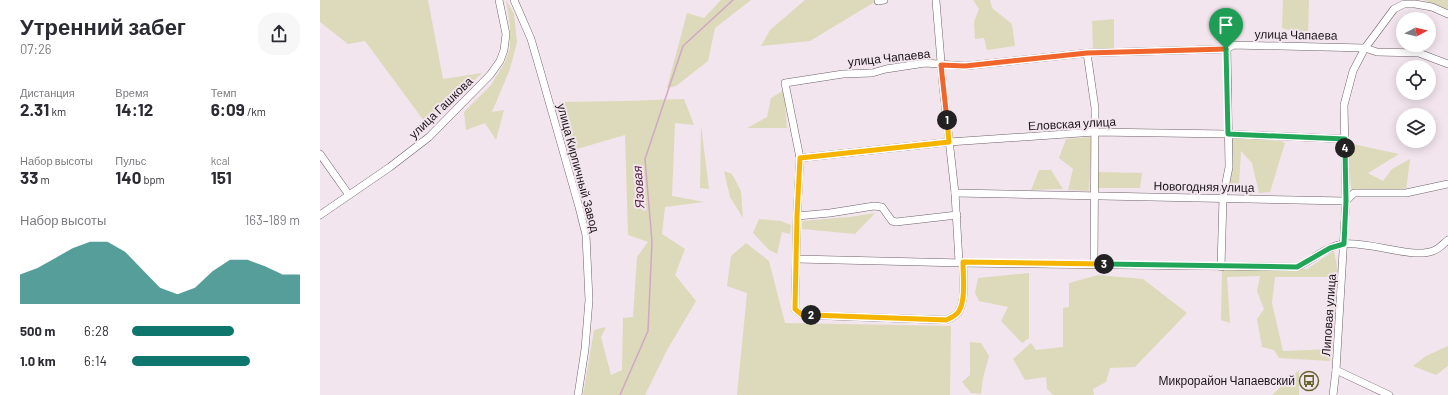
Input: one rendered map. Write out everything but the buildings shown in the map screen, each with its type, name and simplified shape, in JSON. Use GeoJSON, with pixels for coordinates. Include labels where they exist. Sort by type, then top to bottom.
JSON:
{"type":"FeatureCollection","features":[{"type":"Feature","properties":{"kind":"street","name":"улица Гашкова"},"geometry":{"type":"LineString","coordinates":[[320,215],[390,167],[429,137],[490,76],[500,61],[504,50],[506,34],[499,0]]}},
{"type":"Feature","properties":{"kind":"street","name":"улица Кирпичный Завод"},"geometry":{"type":"LineString","coordinates":[[514,0],[529,33],[580,207],[586,235],[589,289],[588,313],[585,349],[578,395]]}},
{"type":"Feature","properties":{"kind":"street"},"geometry":{"type":"LineString","coordinates":[[800,158],[795,309],[802,315],[946,320],[959,312],[963,290],[961,262],[936,0]]}},
{"type":"Feature","properties":{"kind":"street","name":"Липовая улица"},"geometry":{"type":"LineString","coordinates":[[1333,395],[1336,370],[1346,201],[1344,105],[1353,71],[1365,48],[1394,9],[1404,4],[1415,4],[1432,7],[1448,14]]}},
{"type":"Feature","properties":{"kind":"street","name":"улица Чапаева"},"geometry":{"type":"LineString","coordinates":[[800,158],[785,83],[843,74],[872,73],[925,63],[965,66],[1087,53],[1226,49],[1233,45],[1365,48],[1377,52],[1419,53],[1448,64]]}},
{"type":"Feature","properties":{"kind":"street"},"geometry":{"type":"LineString","coordinates":[[1221,267],[1223,198],[1229,167],[1226,49]]}},
{"type":"Feature","properties":{"kind":"street"},"geometry":{"type":"LineString","coordinates":[[1087,53],[1095,108],[1094,264]]}},
{"type":"Feature","properties":{"kind":"street","name":"Еловская улица"},"geometry":{"type":"LineString","coordinates":[[800,158],[949,142],[1094,132],[1228,134],[1345,139]]}},
{"type":"Feature","properties":{"kind":"street"},"geometry":{"type":"LineString","coordinates":[[320,154],[349,195]]}},
{"type":"Feature","properties":{"kind":"street","name":"Новогодняя улица"},"geometry":{"type":"LineString","coordinates":[[955,193],[1346,201],[1354,193],[1406,193],[1448,184]]}},
{"type":"Feature","properties":{"kind":"street"},"geometry":{"type":"LineString","coordinates":[[797,216],[830,213],[874,206],[882,207],[892,221],[896,222],[957,215]]}},
{"type":"Feature","properties":{"kind":"street"},"geometry":{"type":"LineString","coordinates":[[797,259],[1221,267],[1297,267],[1330,248],[1344,244],[1423,254],[1434,251],[1448,240]]}},
{"type":"Feature","properties":{"kind":"street"},"geometry":{"type":"LineString","coordinates":[[1336,370],[1389,395]]}},
{"type":"Feature","properties":{"kind":"shaded area"},"geometry":{"type":"Polygon","coordinates":[[[320,0],[428,0],[443,79],[482,73],[427,125],[365,41],[348,44],[320,22],[320,0]]]}},
{"type":"Feature","properties":{"kind":"shaded area"},"geometry":{"type":"Polygon","coordinates":[[[506,0],[514,14],[517,42],[510,69],[492,112],[504,110],[496,140],[485,123],[466,130],[464,112],[491,85],[505,62],[510,48],[510,26],[506,0]]]}},
{"type":"Feature","properties":{"kind":"shaded area"},"geometry":{"type":"Polygon","coordinates":[[[721,0],[751,0],[715,28],[708,61],[676,86],[667,88],[687,13],[704,18],[721,0]]]}},
{"type":"Feature","properties":{"kind":"shaded area"},"geometry":{"type":"Polygon","coordinates":[[[805,0],[878,0],[810,41],[761,46],[770,30],[805,0]]]}},
{"type":"Feature","properties":{"kind":"shaded area"},"geometry":{"type":"Polygon","coordinates":[[[973,0],[990,0],[992,8],[1012,24],[1015,46],[987,50],[984,38],[975,39],[974,22],[979,9],[973,0]]]}},
{"type":"Feature","properties":{"kind":"shaded area"},"geometry":{"type":"Polygon","coordinates":[[[1283,0],[1309,0],[1308,36],[1282,28],[1283,0]]]}},
{"type":"Feature","properties":{"kind":"shaded area"},"geometry":{"type":"Polygon","coordinates":[[[1424,0],[1448,0],[1448,11],[1424,0]]]}},
{"type":"Feature","properties":{"kind":"shaded area"},"geometry":{"type":"Polygon","coordinates":[[[1114,19],[1114,48],[1093,48],[1092,21],[1114,19]]]}},
{"type":"Feature","properties":{"kind":"shaded area"},"geometry":{"type":"Polygon","coordinates":[[[784,90],[787,128],[747,128],[767,117],[771,98],[784,90]]]}},
{"type":"Feature","properties":{"kind":"shaded area"},"geometry":{"type":"Polygon","coordinates":[[[684,99],[694,125],[675,123],[672,196],[704,202],[665,207],[662,234],[685,249],[675,275],[696,301],[667,350],[645,395],[583,395],[594,330],[606,327],[601,337],[611,375],[622,370],[623,318],[633,317],[637,257],[648,242],[628,235],[625,135],[577,149],[587,191],[584,201],[559,102],[684,99]]]}},
{"type":"Feature","properties":{"kind":"shaded area"},"geometry":{"type":"Polygon","coordinates":[[[701,125],[709,189],[700,188],[701,125]]]}},
{"type":"Feature","properties":{"kind":"shaded area"},"geometry":{"type":"Polygon","coordinates":[[[1092,137],[1089,191],[1068,190],[1073,169],[1059,158],[1066,139],[1092,137]]]}},
{"type":"Feature","properties":{"kind":"shaded area"},"geometry":{"type":"Polygon","coordinates":[[[1231,137],[1281,141],[1285,143],[1270,192],[1259,193],[1252,163],[1241,151],[1239,185],[1256,190],[1251,196],[1227,191],[1231,137]]]}},
{"type":"Feature","properties":{"kind":"shaded area"},"geometry":{"type":"Polygon","coordinates":[[[1348,143],[1399,154],[1368,173],[1383,181],[1392,169],[1410,159],[1406,191],[1351,189],[1348,143]]]}},
{"type":"Feature","properties":{"kind":"shaded area"},"geometry":{"type":"Polygon","coordinates":[[[1039,170],[1051,170],[1063,189],[1031,190],[1039,170]]]}},
{"type":"Feature","properties":{"kind":"shaded area"},"geometry":{"type":"Polygon","coordinates":[[[724,171],[732,174],[741,191],[743,218],[730,197],[724,171]]]}},
{"type":"Feature","properties":{"kind":"shaded area"},"geometry":{"type":"Polygon","coordinates":[[[1098,172],[1142,173],[1140,188],[1098,188],[1098,172]]]}},
{"type":"Feature","properties":{"kind":"shaded area"},"geometry":{"type":"Polygon","coordinates":[[[875,213],[855,234],[802,229],[802,221],[850,217],[875,213]]]}},
{"type":"Feature","properties":{"kind":"shaded area"},"geometry":{"type":"Polygon","coordinates":[[[759,219],[781,221],[791,225],[790,234],[782,232],[777,254],[769,250],[753,233],[759,219]]]}},
{"type":"Feature","properties":{"kind":"shaded area"},"geometry":{"type":"Polygon","coordinates":[[[746,243],[769,261],[785,323],[951,326],[950,395],[737,395],[747,293],[727,286],[731,256],[746,243]]]}},
{"type":"Feature","properties":{"kind":"shaded area"},"geometry":{"type":"Polygon","coordinates":[[[1334,251],[1338,271],[1335,309],[1328,309],[1329,277],[1275,277],[1272,303],[1283,351],[1331,349],[1330,361],[1279,358],[1274,350],[1262,347],[1257,319],[1264,309],[1257,291],[1260,276],[1227,277],[1230,323],[1221,320],[1222,269],[1307,269],[1334,251]]]}},
{"type":"Feature","properties":{"kind":"shaded area"},"geometry":{"type":"Polygon","coordinates":[[[1029,273],[1029,338],[1022,343],[1001,321],[1008,307],[979,301],[975,293],[978,278],[1029,273]]]}},
{"type":"Feature","properties":{"kind":"shaded area"},"geometry":{"type":"Polygon","coordinates":[[[1098,275],[1143,279],[1187,313],[1135,367],[1110,368],[1106,382],[1093,389],[1094,395],[1053,395],[1047,389],[1046,377],[1025,380],[1013,359],[1031,343],[1036,350],[1063,347],[1063,308],[1069,307],[1069,283],[1098,275]]]}},
{"type":"Feature","properties":{"kind":"shaded area"},"geometry":{"type":"Polygon","coordinates":[[[970,342],[981,343],[989,356],[983,378],[981,394],[971,393],[962,382],[970,375],[970,342]]]}},
{"type":"Feature","properties":{"kind":"shaded area"},"geometry":{"type":"Polygon","coordinates":[[[1448,346],[1448,366],[1436,375],[1413,366],[1426,356],[1448,346]]]}},
{"type":"Feature","properties":{"kind":"shaded area"},"geometry":{"type":"Polygon","coordinates":[[[1299,370],[1299,395],[1272,395],[1299,370]]]}},
{"type":"Feature","properties":{"kind":"waterway","name":"Язовая"},"geometry":{"type":"LineString","coordinates":[[620,395],[648,331],[652,242],[645,159],[683,46],[733,0]]}},
{"type":"Feature","properties":{"kind":"place","name":"Микрорайон Чапаевский"},"geometry":{"type":"Point","coordinates":[1309,381]}},
{"type":"Feature","properties":{"kind":"route"},"geometry":{"type":"LineString","coordinates":[[1226,49],[1228,134],[1345,139],[1346,201],[1344,244],[1330,248],[1297,267],[963,262],[963,290],[961,306],[959,312],[946,320],[802,315],[795,309],[794,295],[797,259],[797,216],[800,158],[949,142],[941,65],[965,66],[1087,53],[1226,49]]}}]}
